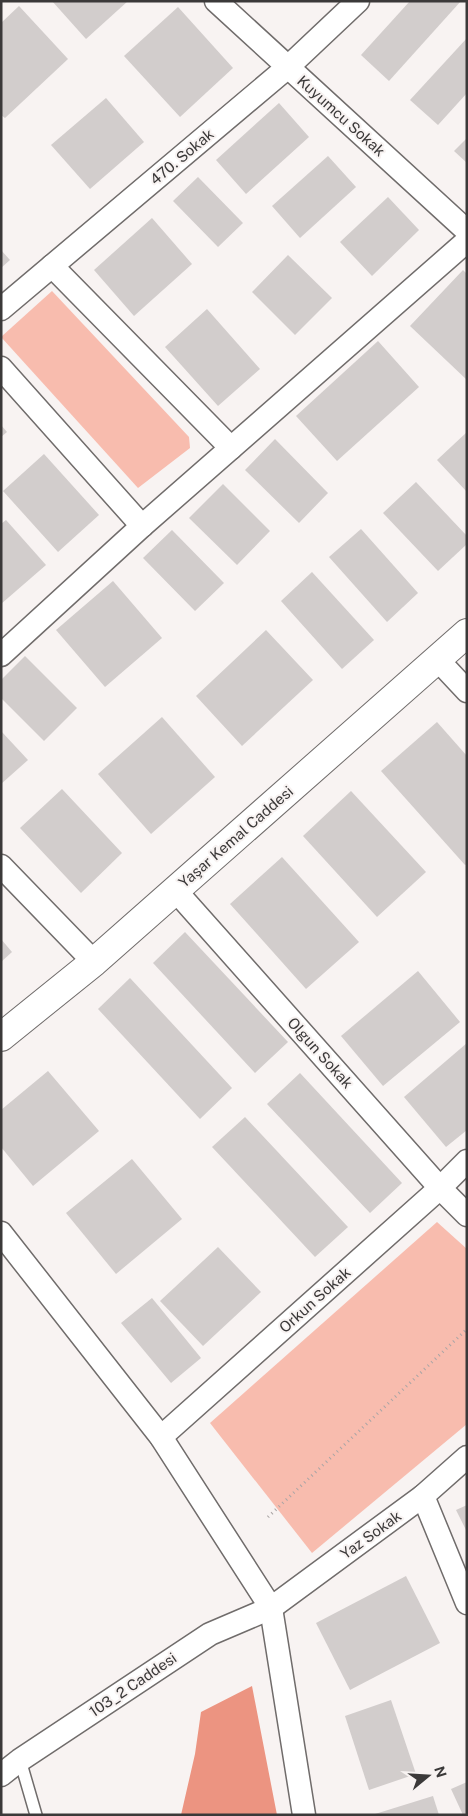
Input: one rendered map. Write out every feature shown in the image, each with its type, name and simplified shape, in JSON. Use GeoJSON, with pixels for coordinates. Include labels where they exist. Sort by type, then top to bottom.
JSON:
{"type":"FeatureCollection","features":[{"type":"Feature","properties":{"kind":"street","name":"Kuyumcu Sokak"},"geometry":{"type":"LineString","coordinates":[[216,1],[467,231]]}},
{"type":"Feature","properties":{"kind":"street","name":"470. Sokak"},"geometry":{"type":"LineString","coordinates":[[1,309],[288,67],[358,1]]}},
{"type":"Feature","properties":{"kind":"street"},"geometry":{"type":"LineString","coordinates":[[1,655],[142,526],[467,241]]}},
{"type":"Feature","properties":{"kind":"street"},"geometry":{"type":"LineString","coordinates":[[52,266],[231,448]]}},
{"type":"Feature","properties":{"kind":"street"},"geometry":{"type":"LineString","coordinates":[[1,368],[142,526]]}},
{"type":"Feature","properties":{"kind":"street","name":"Yaşar Kemal Caddesi"},"geometry":{"type":"LineString","coordinates":[[1,1037],[94,962],[467,632]]}},
{"type":"Feature","properties":{"kind":"street"},"geometry":{"type":"LineString","coordinates":[[437,659],[467,691]]}},
{"type":"Feature","properties":{"kind":"street"},"geometry":{"type":"LineString","coordinates":[[1,866],[94,962]]}},
{"type":"Feature","properties":{"kind":"street","name":"Olgun Sokak"},"geometry":{"type":"LineString","coordinates":[[175,890],[440,1188],[467,1215]]}},
{"type":"Feature","properties":{"kind":"street","name":"Orkun Sokak"},"geometry":{"type":"LineString","coordinates":[[161,1436],[440,1188],[467,1161]]}},
{"type":"Feature","properties":{"kind":"street"},"geometry":{"type":"LineString","coordinates":[[1,1233],[161,1436],[271,1608],[304,1815]]}},
{"type":"Feature","properties":{"kind":"street","name":"Yaz Sokak"},"geometry":{"type":"LineString","coordinates":[[271,1608],[423,1496],[467,1456]]}},
{"type":"Feature","properties":{"kind":"street"},"geometry":{"type":"LineString","coordinates":[[423,1496],[467,1603]]}},
{"type":"Feature","properties":{"kind":"street","name":"103_2 Caddesi"},"geometry":{"type":"LineString","coordinates":[[1,1775],[20,1760],[210,1634],[271,1608]]}},
{"type":"Feature","properties":{"kind":"lane"},"geometry":{"type":"LineString","coordinates":[[20,1760],[36,1815]]}},
{"type":"Feature","properties":{"kind":"path"},"geometry":{"type":"LineString","coordinates":[[268,1517],[467,1329]]}},
{"type":"Feature","properties":{"kind":"shaded area"},"geometry":{"type":"Polygon","coordinates":[[[52,291],[189,437],[190,448],[138,488],[1,337],[52,291]]]}},
{"type":"Feature","properties":{"kind":"shaded area"},"geometry":{"type":"Polygon","coordinates":[[[437,1222],[467,1249],[467,1424],[312,1553],[210,1423],[437,1222]]]}},
{"type":"Feature","properties":{"kind":"shaded area"},"geometry":{"type":"Polygon","coordinates":[[[252,1686],[277,1815],[181,1815],[195,1754],[201,1712],[252,1686]]]}},
{"type":"Feature","properties":{"kind":"building"},"geometry":{"type":"Polygon","coordinates":[[[52,1],[128,1],[86,39],[52,1]]]}},
{"type":"Feature","properties":{"kind":"building"},"geometry":{"type":"Polygon","coordinates":[[[410,1],[461,1],[389,81],[361,55],[410,1]]]}},
{"type":"Feature","properties":{"kind":"building"},"geometry":{"type":"Polygon","coordinates":[[[19,6],[68,59],[5,118],[1,115],[1,23],[19,6]]]}},
{"type":"Feature","properties":{"kind":"building"},"geometry":{"type":"Polygon","coordinates":[[[178,7],[233,68],[180,117],[124,56],[178,7]]]}},
{"type":"Feature","properties":{"kind":"building"},"geometry":{"type":"Polygon","coordinates":[[[467,38],[467,93],[438,125],[410,100],[467,38]]]}},
{"type":"Feature","properties":{"kind":"building"},"geometry":{"type":"Polygon","coordinates":[[[106,98],[144,142],[90,189],[51,145],[106,98]]]}},
{"type":"Feature","properties":{"kind":"building"},"geometry":{"type":"Polygon","coordinates":[[[279,103],[309,137],[246,194],[216,160],[279,103]]]}},
{"type":"Feature","properties":{"kind":"building"},"geometry":{"type":"Polygon","coordinates":[[[467,138],[467,163],[454,151],[467,138]]]}},
{"type":"Feature","properties":{"kind":"building"},"geometry":{"type":"Polygon","coordinates":[[[328,156],[356,187],[300,238],[272,206],[328,156]]]}},
{"type":"Feature","properties":{"kind":"building"},"geometry":{"type":"Polygon","coordinates":[[[198,177],[243,223],[218,247],[173,201],[198,177]]]}},
{"type":"Feature","properties":{"kind":"building"},"geometry":{"type":"Polygon","coordinates":[[[388,197],[419,230],[372,276],[340,242],[388,197]]]}},
{"type":"Feature","properties":{"kind":"building"},"geometry":{"type":"Polygon","coordinates":[[[152,218],[192,264],[134,316],[94,270],[152,218]]]}},
{"type":"Feature","properties":{"kind":"building"},"geometry":{"type":"Polygon","coordinates":[[[1,250],[10,260],[1,268],[1,250]]]}},
{"type":"Feature","properties":{"kind":"building"},"geometry":{"type":"Polygon","coordinates":[[[288,255],[332,298],[295,335],[252,292],[288,255]]]}},
{"type":"Feature","properties":{"kind":"building"},"geometry":{"type":"Polygon","coordinates":[[[463,270],[467,274],[467,380],[410,326],[463,270]]]}},
{"type":"Feature","properties":{"kind":"building"},"geometry":{"type":"Polygon","coordinates":[[[207,309],[260,369],[218,406],[165,347],[207,309]]]}},
{"type":"Feature","properties":{"kind":"building"},"geometry":{"type":"Polygon","coordinates":[[[378,341],[419,387],[337,461],[296,416],[378,341]]]}},
{"type":"Feature","properties":{"kind":"building"},"geometry":{"type":"Polygon","coordinates":[[[1,425],[7,432],[1,437],[1,425]]]}},
{"type":"Feature","properties":{"kind":"building"},"geometry":{"type":"Polygon","coordinates":[[[467,432],[467,492],[437,460],[467,432]]]}},
{"type":"Feature","properties":{"kind":"building"},"geometry":{"type":"Polygon","coordinates":[[[275,439],[328,493],[299,523],[245,470],[275,439]]]}},
{"type":"Feature","properties":{"kind":"building"},"geometry":{"type":"Polygon","coordinates":[[[44,454],[99,515],[58,552],[3,491],[44,454]]]}},
{"type":"Feature","properties":{"kind":"building"},"geometry":{"type":"Polygon","coordinates":[[[416,482],[467,536],[467,544],[438,571],[383,513],[416,482]]]}},
{"type":"Feature","properties":{"kind":"building"},"geometry":{"type":"Polygon","coordinates":[[[223,484],[270,531],[237,565],[189,518],[223,484]]]}},
{"type":"Feature","properties":{"kind":"building"},"geometry":{"type":"Polygon","coordinates":[[[6,520],[46,565],[1,604],[1,524],[6,520]]]}},
{"type":"Feature","properties":{"kind":"building"},"geometry":{"type":"Polygon","coordinates":[[[361,529],[418,593],[387,622],[329,557],[361,529]]]}},
{"type":"Feature","properties":{"kind":"building"},"geometry":{"type":"Polygon","coordinates":[[[172,530],[224,583],[195,611],[143,558],[172,530]]]}},
{"type":"Feature","properties":{"kind":"building"},"geometry":{"type":"Polygon","coordinates":[[[312,572],[374,640],[342,669],[281,601],[312,572]]]}},
{"type":"Feature","properties":{"kind":"building"},"geometry":{"type":"Polygon","coordinates":[[[113,581],[162,638],[105,687],[56,630],[113,581]]]}},
{"type":"Feature","properties":{"kind":"building"},"geometry":{"type":"Polygon","coordinates":[[[266,630],[313,680],[242,746],[196,696],[266,630]]]}},
{"type":"Feature","properties":{"kind":"building"},"geometry":{"type":"Polygon","coordinates":[[[25,656],[77,708],[44,741],[1,698],[1,680],[25,656]]]}},
{"type":"Feature","properties":{"kind":"building"},"geometry":{"type":"Polygon","coordinates":[[[162,717],[215,777],[151,834],[98,774],[162,717]]]}},
{"type":"Feature","properties":{"kind":"building"},"geometry":{"type":"Polygon","coordinates":[[[437,722],[467,756],[467,864],[465,865],[381,771],[437,722]]]}},
{"type":"Feature","properties":{"kind":"building"},"geometry":{"type":"Polygon","coordinates":[[[1,731],[28,760],[1,784],[1,731]]]}},
{"type":"Feature","properties":{"kind":"building"},"geometry":{"type":"Polygon","coordinates":[[[62,789],[122,853],[81,893],[20,828],[62,789]]]}},
{"type":"Feature","properties":{"kind":"building"},"geometry":{"type":"Polygon","coordinates":[[[351,791],[426,872],[377,917],[303,836],[351,791]]]}},
{"type":"Feature","properties":{"kind":"building"},"geometry":{"type":"Polygon","coordinates":[[[282,857],[359,942],[306,989],[230,904],[282,857]]]}},
{"type":"Feature","properties":{"kind":"building"},"geometry":{"type":"Polygon","coordinates":[[[185,932],[288,1042],[255,1073],[153,963],[185,932]]]}},
{"type":"Feature","properties":{"kind":"building"},"geometry":{"type":"Polygon","coordinates":[[[1,939],[12,952],[1,962],[1,939]]]}},
{"type":"Feature","properties":{"kind":"building"},"geometry":{"type":"Polygon","coordinates":[[[418,971],[460,1022],[383,1086],[341,1036],[418,971]]]}},
{"type":"Feature","properties":{"kind":"building"},"geometry":{"type":"Polygon","coordinates":[[[130,978],[232,1088],[200,1119],[98,1009],[130,978]]]}},
{"type":"Feature","properties":{"kind":"building"},"geometry":{"type":"Polygon","coordinates":[[[467,1043],[467,1130],[446,1147],[404,1097],[467,1043]]]}},
{"type":"Feature","properties":{"kind":"building"},"geometry":{"type":"Polygon","coordinates":[[[48,1071],[99,1131],[33,1186],[1,1147],[1,1110],[48,1071]]]}},
{"type":"Feature","properties":{"kind":"building"},"geometry":{"type":"Polygon","coordinates":[[[300,1073],[402,1183],[370,1213],[267,1104],[300,1073]]]}},
{"type":"Feature","properties":{"kind":"building"},"geometry":{"type":"Polygon","coordinates":[[[245,1117],[348,1227],[315,1257],[212,1147],[245,1117]]]}},
{"type":"Feature","properties":{"kind":"building"},"geometry":{"type":"Polygon","coordinates":[[[132,1159],[182,1219],[116,1274],[66,1213],[132,1159]]]}},
{"type":"Feature","properties":{"kind":"building"},"geometry":{"type":"Polygon","coordinates":[[[218,1247],[261,1292],[203,1346],[160,1301],[218,1247]]]}},
{"type":"Feature","properties":{"kind":"building"},"geometry":{"type":"Polygon","coordinates":[[[152,1298],[201,1358],[171,1383],[121,1323],[152,1298]]]}},
{"type":"Feature","properties":{"kind":"building"},"geometry":{"type":"Polygon","coordinates":[[[467,1505],[467,1532],[456,1510],[467,1505]]]}},
{"type":"Feature","properties":{"kind":"building"},"geometry":{"type":"Polygon","coordinates":[[[406,1576],[440,1643],[350,1690],[316,1623],[406,1576]]]}},
{"type":"Feature","properties":{"kind":"building"},"geometry":{"type":"Polygon","coordinates":[[[391,1700],[416,1774],[369,1790],[345,1716],[391,1700]]]}},
{"type":"Feature","properties":{"kind":"building"},"geometry":{"type":"Polygon","coordinates":[[[467,1782],[467,1815],[463,1815],[451,1789],[467,1782]]]}},
{"type":"Feature","properties":{"kind":"building"},"geometry":{"type":"Polygon","coordinates":[[[433,1796],[439,1815],[375,1815],[375,1814],[433,1796]]]}}]}
